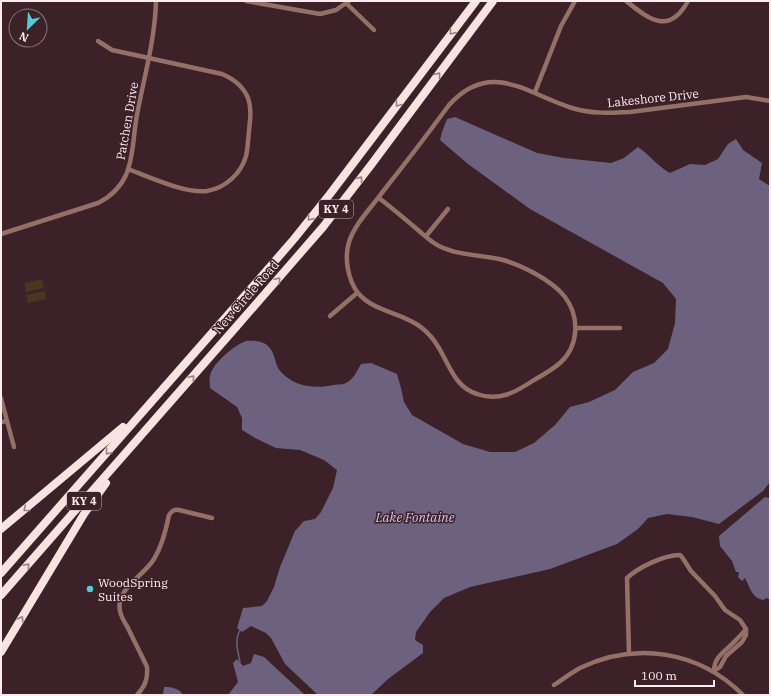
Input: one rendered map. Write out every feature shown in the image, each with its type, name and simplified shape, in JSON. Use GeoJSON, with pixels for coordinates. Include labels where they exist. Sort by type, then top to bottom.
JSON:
{"type":"FeatureCollection","features":[{"type":"Feature","properties":{"kind":"highway","name":"New Circle Road"},"geometry":{"type":"LineString","coordinates":[[1,573],[248,292],[330,194],[476,1]]}},
{"type":"Feature","properties":{"kind":"highway","name":"New Circle Road"},"geometry":{"type":"LineString","coordinates":[[1,595],[322,227],[371,165],[493,1]]}},
{"type":"Feature","properties":{"kind":"highway"},"geometry":{"type":"LineString","coordinates":[[1,529],[118,432],[162,391]]}},
{"type":"Feature","properties":{"kind":"highway"},"geometry":{"type":"LineString","coordinates":[[1,652],[84,514],[109,479],[166,407]]}},
{"type":"Feature","properties":{"kind":"street","name":"Patchen Drive"},"geometry":{"type":"LineString","coordinates":[[1,234],[98,203],[115,191],[123,180],[128,169],[154,29],[156,1]]}},
{"type":"Feature","properties":{"kind":"street"},"geometry":{"type":"LineString","coordinates":[[246,1],[315,14],[330,12],[348,2],[374,30]]}},
{"type":"Feature","properties":{"kind":"street"},"geometry":{"type":"LineString","coordinates":[[534,92],[561,26],[575,1]]}},
{"type":"Feature","properties":{"kind":"street"},"geometry":{"type":"LineString","coordinates":[[626,1],[655,21],[672,19],[676,17],[684,9],[688,1]]}},
{"type":"Feature","properties":{"kind":"street"},"geometry":{"type":"LineString","coordinates":[[98,42],[112,50],[222,74],[234,79],[248,97],[250,110],[246,154],[240,168],[229,181],[222,186],[208,191],[193,191],[128,169]]}},
{"type":"Feature","properties":{"kind":"street","name":"Lakeshore Drive"},"geometry":{"type":"LineString","coordinates":[[357,292],[348,266],[347,252],[356,228],[449,106],[463,93],[484,83],[496,82],[516,85],[573,108],[602,113],[630,112],[746,98],[770,101]]}},
{"type":"Feature","properties":{"kind":"street"},"geometry":{"type":"LineString","coordinates":[[330,316],[357,292],[374,306],[407,319],[420,326],[438,345],[460,383],[469,391],[484,396],[500,397],[517,391],[557,366],[565,358],[572,346],[576,328],[572,311],[564,296],[555,287],[533,273],[504,260],[459,252],[439,246],[379,198]]}},
{"type":"Feature","properties":{"kind":"street"},"geometry":{"type":"LineString","coordinates":[[426,236],[448,209]]}},
{"type":"Feature","properties":{"kind":"street"},"geometry":{"type":"LineString","coordinates":[[576,328],[620,328]]}},
{"type":"Feature","properties":{"kind":"street"},"geometry":{"type":"LineString","coordinates":[[1,398],[14,447]]}},
{"type":"Feature","properties":{"kind":"street"},"geometry":{"type":"LineString","coordinates":[[1,422],[7,421]]}},
{"type":"Feature","properties":{"kind":"street"},"geometry":{"type":"LineString","coordinates":[[137,695],[144,687],[146,682],[148,675],[147,667],[121,616],[119,604],[121,597],[126,589],[141,575],[154,559],[162,541],[171,513],[174,510],[212,518]]}},
{"type":"Feature","properties":{"kind":"street"},"geometry":{"type":"LineString","coordinates":[[629,654],[627,578],[636,570],[669,556],[680,555],[691,571],[715,596],[725,610],[740,620],[746,629],[719,656],[714,664],[714,671]]}},
{"type":"Feature","properties":{"kind":"street"},"geometry":{"type":"LineString","coordinates":[[554,685],[586,666],[612,657],[648,653],[676,656],[696,662],[714,671],[730,682],[743,695]]}},
{"type":"Feature","properties":{"kind":"shaded area"},"geometry":{"type":"Polygon","coordinates":[[[42,279],[44,288],[26,292],[24,283],[42,279]]]}},
{"type":"Feature","properties":{"kind":"shaded area"},"geometry":{"type":"Polygon","coordinates":[[[45,291],[46,299],[28,303],[26,295],[45,291]]]}},
{"type":"Feature","properties":{"kind":"water","name":"Lake Fontaine"},"geometry":{"type":"Polygon","coordinates":[[[455,117],[537,153],[564,158],[611,163],[624,158],[638,147],[670,173],[690,164],[705,165],[718,159],[728,144],[736,139],[743,150],[762,163],[759,179],[770,186],[770,482],[763,491],[719,524],[692,517],[667,514],[648,518],[638,529],[617,544],[550,569],[470,587],[444,598],[430,612],[416,632],[415,640],[423,645],[423,653],[388,679],[371,695],[318,695],[285,664],[271,638],[266,633],[251,626],[242,632],[237,628],[243,608],[262,606],[267,601],[274,587],[280,567],[295,531],[304,521],[315,519],[321,512],[333,488],[337,470],[324,460],[300,450],[276,448],[242,430],[242,418],[237,407],[210,388],[210,376],[219,361],[241,343],[246,341],[260,342],[270,348],[281,372],[299,384],[313,387],[345,384],[353,378],[361,364],[371,363],[397,374],[404,402],[412,415],[463,444],[490,452],[515,452],[534,443],[555,425],[570,407],[589,402],[615,390],[633,372],[654,363],[668,349],[675,323],[676,299],[663,283],[530,209],[468,164],[440,140],[447,119],[455,117]]]}},
{"type":"Feature","properties":{"kind":"water"},"geometry":{"type":"Polygon","coordinates":[[[765,497],[770,498],[770,600],[767,598],[763,600],[756,597],[751,591],[745,578],[742,581],[738,577],[739,572],[736,572],[732,561],[720,546],[719,536],[765,497]]]}},
{"type":"Feature","properties":{"kind":"water"},"geometry":{"type":"Polygon","coordinates":[[[254,654],[264,657],[305,695],[228,695],[238,682],[233,663],[237,659],[243,666],[251,663],[254,654]]]}},
{"type":"Feature","properties":{"kind":"water"},"geometry":{"type":"Polygon","coordinates":[[[164,687],[175,688],[183,695],[163,695],[164,687]]]}},
{"type":"Feature","properties":{"kind":"waterway"},"geometry":{"type":"LineString","coordinates":[[240,630],[237,642],[240,662]]}},
{"type":"Feature","properties":{"kind":"place","name":"WoodSpring Suites"},"geometry":{"type":"Point","coordinates":[90,589]}}]}
